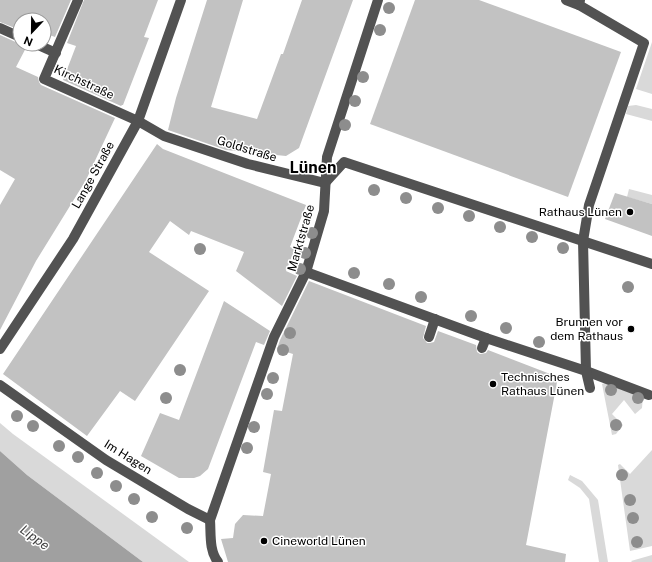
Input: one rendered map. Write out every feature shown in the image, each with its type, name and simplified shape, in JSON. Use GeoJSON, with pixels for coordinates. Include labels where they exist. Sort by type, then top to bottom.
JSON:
{"type":"FeatureCollection","features":[{"type":"Feature","properties":{"kind":"street","name":"Kirchstraße"},"geometry":{"type":"LineString","coordinates":[[78,0],[44,79],[138,120]]}},
{"type":"Feature","properties":{"kind":"street","name":"Lange Straße"},"geometry":{"type":"LineString","coordinates":[[1,345],[73,239],[138,120],[181,0]]}},
{"type":"Feature","properties":{"kind":"street","name":"Marktstraße"},"geometry":{"type":"LineString","coordinates":[[210,520],[274,337],[306,272],[324,211],[327,157],[378,0]]}},
{"type":"Feature","properties":{"kind":"street"},"geometry":{"type":"LineString","coordinates":[[566,0],[579,2],[644,43],[600,180],[590,205],[583,241],[586,371],[590,388]]}},
{"type":"Feature","properties":{"kind":"street"},"geometry":{"type":"LineString","coordinates":[[0,28],[12,33]]}},
{"type":"Feature","properties":{"kind":"street","name":"Kirchstraße"},"geometry":{"type":"LineString","coordinates":[[52,51],[56,53]]}},
{"type":"Feature","properties":{"kind":"street","name":"Goldstraße"},"geometry":{"type":"LineString","coordinates":[[138,120],[164,136],[234,160],[325,183]]}},
{"type":"Feature","properties":{"kind":"street"},"geometry":{"type":"LineString","coordinates":[[325,183],[344,162],[652,264]]}},
{"type":"Feature","properties":{"kind":"street"},"geometry":{"type":"LineString","coordinates":[[306,272],[333,286],[391,308],[435,319],[486,338],[586,371],[649,395]]}},
{"type":"Feature","properties":{"kind":"street"},"geometry":{"type":"LineString","coordinates":[[429,337],[435,319]]}},
{"type":"Feature","properties":{"kind":"street"},"geometry":{"type":"LineString","coordinates":[[482,348],[486,338]]}},
{"type":"Feature","properties":{"kind":"street","name":"Im Hagen"},"geometry":{"type":"LineString","coordinates":[[0,385],[106,460],[188,509],[210,520]]}},
{"type":"Feature","properties":{"kind":"street"},"geometry":{"type":"LineString","coordinates":[[210,520],[211,544],[215,558],[218,562]]}},
{"type":"Feature","properties":{"kind":"shaded area"},"geometry":{"type":"Polygon","coordinates":[[[652,42],[652,94],[636,89],[652,42]]]}},
{"type":"Feature","properties":{"kind":"shaded area"},"geometry":{"type":"Polygon","coordinates":[[[636,105],[652,109],[652,121],[626,114],[628,106],[636,105]]]}},
{"type":"Feature","properties":{"kind":"shaded area"},"geometry":{"type":"Polygon","coordinates":[[[629,189],[652,195],[652,204],[627,197],[629,189]]]}},
{"type":"Feature","properties":{"kind":"shaded area"},"geometry":{"type":"Polygon","coordinates":[[[605,383],[643,396],[642,408],[635,414],[624,400],[612,414],[623,425],[616,434],[612,435],[602,384],[605,383]]]}},
{"type":"Feature","properties":{"kind":"shaded area"},"geometry":{"type":"Polygon","coordinates":[[[0,423],[189,562],[143,562],[27,475],[0,451],[0,423]]]}},
{"type":"Feature","properties":{"kind":"shaded area"},"geometry":{"type":"Polygon","coordinates":[[[652,450],[652,546],[630,551],[618,465],[620,464],[630,474],[652,450]]]}},
{"type":"Feature","properties":{"kind":"shaded area"},"geometry":{"type":"Polygon","coordinates":[[[570,475],[582,481],[598,500],[608,562],[599,562],[589,499],[580,488],[568,480],[570,475]]]}},
{"type":"Feature","properties":{"kind":"shaded area"},"geometry":{"type":"Polygon","coordinates":[[[652,555],[652,562],[631,561],[652,555]]]}},
{"type":"Feature","properties":{"kind":"water","name":"Lippe"},"geometry":{"type":"Polygon","coordinates":[[[0,451],[27,475],[143,562],[0,562],[0,451]]]}},
{"type":"Feature","properties":{"kind":"building"},"geometry":{"type":"Polygon","coordinates":[[[0,0],[71,0],[55,37],[52,36],[52,12],[12,12],[12,27],[0,22],[0,0]]]}},
{"type":"Feature","properties":{"kind":"building"},"geometry":{"type":"Polygon","coordinates":[[[84,0],[158,0],[144,37],[149,38],[123,105],[121,106],[63,80],[76,46],[67,43],[84,0]]]}},
{"type":"Feature","properties":{"kind":"building"},"geometry":{"type":"Polygon","coordinates":[[[207,0],[243,0],[211,107],[257,119],[281,54],[283,54],[302,0],[353,0],[299,148],[286,156],[226,150],[168,130],[176,98],[207,0]]]}},
{"type":"Feature","properties":{"kind":"building"},"geometry":{"type":"Polygon","coordinates":[[[415,0],[479,0],[621,52],[568,197],[370,124],[415,0]]]}},
{"type":"Feature","properties":{"kind":"building"},"geometry":{"type":"Polygon","coordinates":[[[0,35],[12,40],[12,52],[24,52],[16,67],[38,77],[41,85],[115,118],[86,180],[36,261],[0,330],[0,205],[15,179],[0,170],[0,35]]]}},
{"type":"Feature","properties":{"kind":"building"},"geometry":{"type":"Polygon","coordinates":[[[157,144],[163,149],[306,205],[290,247],[295,249],[286,271],[297,276],[282,306],[236,271],[244,252],[191,231],[189,235],[170,221],[149,252],[209,291],[135,401],[120,391],[87,436],[3,374],[157,144]]]}},
{"type":"Feature","properties":{"kind":"building","name":"Rathaus Lünen"},"geometry":{"type":"Polygon","coordinates":[[[615,193],[652,204],[652,236],[605,219],[615,193]]]}},
{"type":"Feature","properties":{"kind":"building"},"geometry":{"type":"Polygon","coordinates":[[[309,281],[426,326],[423,338],[427,343],[434,342],[438,331],[476,345],[477,352],[480,354],[486,353],[488,350],[558,377],[526,545],[566,554],[565,562],[228,562],[221,539],[233,538],[235,524],[243,515],[263,516],[271,474],[263,472],[274,410],[282,411],[293,354],[277,349],[309,281]]]}},
{"type":"Feature","properties":{"kind":"building"},"geometry":{"type":"Polygon","coordinates":[[[224,301],[270,331],[264,345],[256,342],[208,469],[200,476],[194,478],[179,478],[141,456],[160,413],[179,420],[224,301]]]}},
{"type":"Feature","properties":{"kind":"place","name":"Rathaus Lünen"},"geometry":{"type":"Point","coordinates":[630,212]}},
{"type":"Feature","properties":{"kind":"place","name":"Brunnen vor dem Rathaus"},"geometry":{"type":"Point","coordinates":[631,329]}},
{"type":"Feature","properties":{"kind":"place","name":"Technisches Rathaus Lünen"},"geometry":{"type":"Point","coordinates":[493,384]}},
{"type":"Feature","properties":{"kind":"place","name":"Cineworld Lünen"},"geometry":{"type":"Point","coordinates":[264,541]}},
{"type":"Feature","properties":{"kind":"district","name":"Lünen"},"geometry":{"type":"Point","coordinates":[313,167]}}]}
